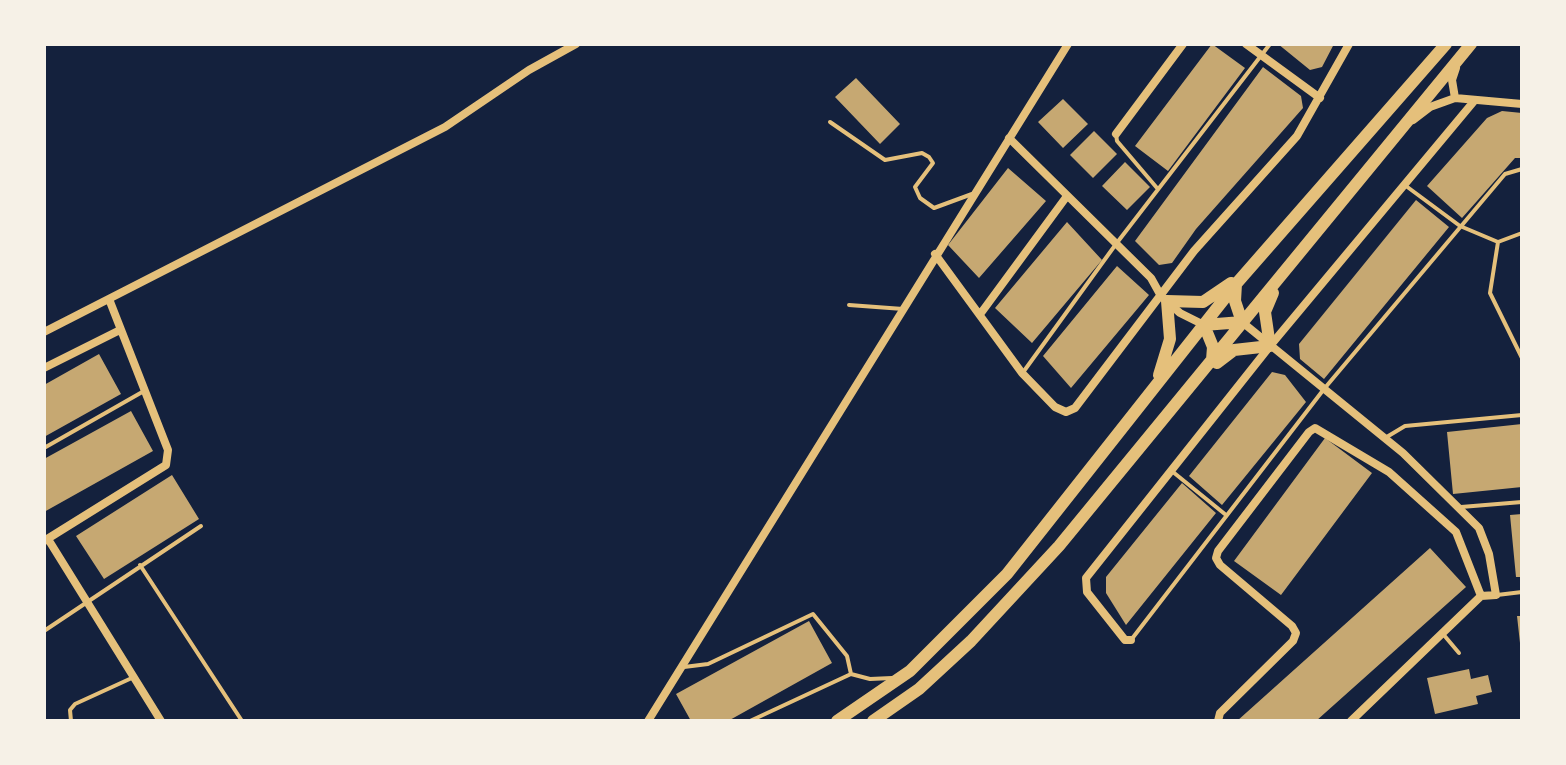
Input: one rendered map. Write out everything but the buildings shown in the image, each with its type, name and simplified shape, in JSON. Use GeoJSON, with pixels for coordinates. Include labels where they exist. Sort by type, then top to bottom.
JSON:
{"type":"FeatureCollection","features":[{"type":"Feature","properties":{"kind":"main road"},"geometry":{"type":"LineString","coordinates":[[837,721],[910,671],[1007,574],[1249,268],[1446,44]]}},
{"type":"Feature","properties":{"kind":"main road"},"geometry":{"type":"LineString","coordinates":[[873,721],[919,689],[1016,595],[1471,44]]}},
{"type":"Feature","properties":{"kind":"main road"},"geometry":{"type":"LineString","coordinates":[[1194,383],[1227,353],[1270,346],[1265,322],[1267,303],[1292,258]]}},
{"type":"Feature","properties":{"kind":"main road"},"geometry":{"type":"LineString","coordinates":[[1154,390],[1170,339],[1164,299],[1203,302],[1249,268]]}},
{"type":"Feature","properties":{"kind":"main road"},"geometry":{"type":"LineString","coordinates":[[1236,284],[1235,301],[1242,322]]}},
{"type":"Feature","properties":{"kind":"main road"},"geometry":{"type":"LineString","coordinates":[[1204,325],[1242,322]]}},
{"type":"Feature","properties":{"kind":"main road"},"geometry":{"type":"LineString","coordinates":[[1204,325],[1213,347],[1212,360]]}},
{"type":"Feature","properties":{"kind":"street"},"geometry":{"type":"LineString","coordinates":[[44,332],[445,127],[529,70],[576,44]]}},
{"type":"Feature","properties":{"kind":"street"},"geometry":{"type":"LineString","coordinates":[[648,721],[1068,44]]}},
{"type":"Feature","properties":{"kind":"street"},"geometry":{"type":"LineString","coordinates":[[1116,134],[1183,44]]}},
{"type":"Feature","properties":{"kind":"street"},"geometry":{"type":"LineString","coordinates":[[1246,44],[1320,98]]}},
{"type":"Feature","properties":{"kind":"street"},"geometry":{"type":"LineString","coordinates":[[935,254],[1022,373],[1055,407],[1066,412],[1075,408],[1164,299],[1194,251],[1297,136],[1349,44]]}},
{"type":"Feature","properties":{"kind":"street"},"geometry":{"type":"LineString","coordinates":[[1455,98],[1452,80],[1459,58]]}},
{"type":"Feature","properties":{"kind":"street"},"geometry":{"type":"LineString","coordinates":[[1399,130],[1430,107],[1455,98],[1522,104]]}},
{"type":"Feature","properties":{"kind":"street"},"geometry":{"type":"LineString","coordinates":[[1131,640],[1125,640],[1084,585],[1270,346],[1475,100]]}},
{"type":"Feature","properties":{"kind":"street"},"geometry":{"type":"LineString","coordinates":[[1009,138],[1151,278],[1164,299],[1204,325]]}},
{"type":"Feature","properties":{"kind":"street"},"geometry":{"type":"LineString","coordinates":[[981,313],[1067,196]]}},
{"type":"Feature","properties":{"kind":"street"},"geometry":{"type":"LineString","coordinates":[[109,299],[168,450],[166,465],[46,540],[161,721]]}},
{"type":"Feature","properties":{"kind":"street"},"geometry":{"type":"LineString","coordinates":[[1242,322],[1385,438],[1460,507],[1479,528],[1489,554],[1496,595],[1481,596],[1351,721]]}},
{"type":"Feature","properties":{"kind":"street"},"geometry":{"type":"LineString","coordinates":[[44,368],[120,330]]}},
{"type":"Feature","properties":{"kind":"street"},"geometry":{"type":"LineString","coordinates":[[1218,721],[1220,713],[1293,641],[1296,633],[1292,626],[1220,565],[1218,551],[1315,428],[1389,472],[1456,532],[1481,596]]}},
{"type":"Feature","properties":{"kind":"lane"},"geometry":{"type":"LineString","coordinates":[[1022,373],[1116,244],[1270,44]]}},
{"type":"Feature","properties":{"kind":"lane"},"geometry":{"type":"LineString","coordinates":[[830,122],[885,160],[922,153],[929,157],[933,163],[915,187],[920,198],[934,208],[974,193]]}},
{"type":"Feature","properties":{"kind":"lane"},"geometry":{"type":"LineString","coordinates":[[1116,134],[1117,141],[1158,189]]}},
{"type":"Feature","properties":{"kind":"lane"},"geometry":{"type":"LineString","coordinates":[[1131,640],[1324,389],[1505,174],[1522,169]]}},
{"type":"Feature","properties":{"kind":"lane"},"geometry":{"type":"LineString","coordinates":[[1406,186],[1460,226],[1498,242],[1522,233]]}},
{"type":"Feature","properties":{"kind":"lane"},"geometry":{"type":"LineString","coordinates":[[1498,242],[1490,293],[1522,358]]}},
{"type":"Feature","properties":{"kind":"lane"},"geometry":{"type":"LineString","coordinates":[[849,305],[903,309]]}},
{"type":"Feature","properties":{"kind":"lane"},"geometry":{"type":"LineString","coordinates":[[44,448],[144,391]]}},
{"type":"Feature","properties":{"kind":"lane"},"geometry":{"type":"LineString","coordinates":[[1385,438],[1405,426],[1522,415]]}},
{"type":"Feature","properties":{"kind":"lane"},"geometry":{"type":"LineString","coordinates":[[1171,470],[1226,515]]}},
{"type":"Feature","properties":{"kind":"lane"},"geometry":{"type":"LineString","coordinates":[[1460,507],[1522,502]]}},
{"type":"Feature","properties":{"kind":"lane"},"geometry":{"type":"LineString","coordinates":[[44,631],[86,600],[201,526]]}},
{"type":"Feature","properties":{"kind":"lane"},"geometry":{"type":"LineString","coordinates":[[140,565],[242,721]]}},
{"type":"Feature","properties":{"kind":"lane"},"geometry":{"type":"LineString","coordinates":[[1496,595],[1522,592]]}},
{"type":"Feature","properties":{"kind":"lane"},"geometry":{"type":"LineString","coordinates":[[682,667],[708,664],[813,614],[847,656],[851,674]]}},
{"type":"Feature","properties":{"kind":"lane"},"geometry":{"type":"LineString","coordinates":[[1442,633],[1459,653]]}},
{"type":"Feature","properties":{"kind":"lane"},"geometry":{"type":"LineString","coordinates":[[750,721],[851,674],[881,679],[910,671]]}},
{"type":"Feature","properties":{"kind":"lane"},"geometry":{"type":"LineString","coordinates":[[71,721],[70,710],[75,704],[134,677]]}}]}
